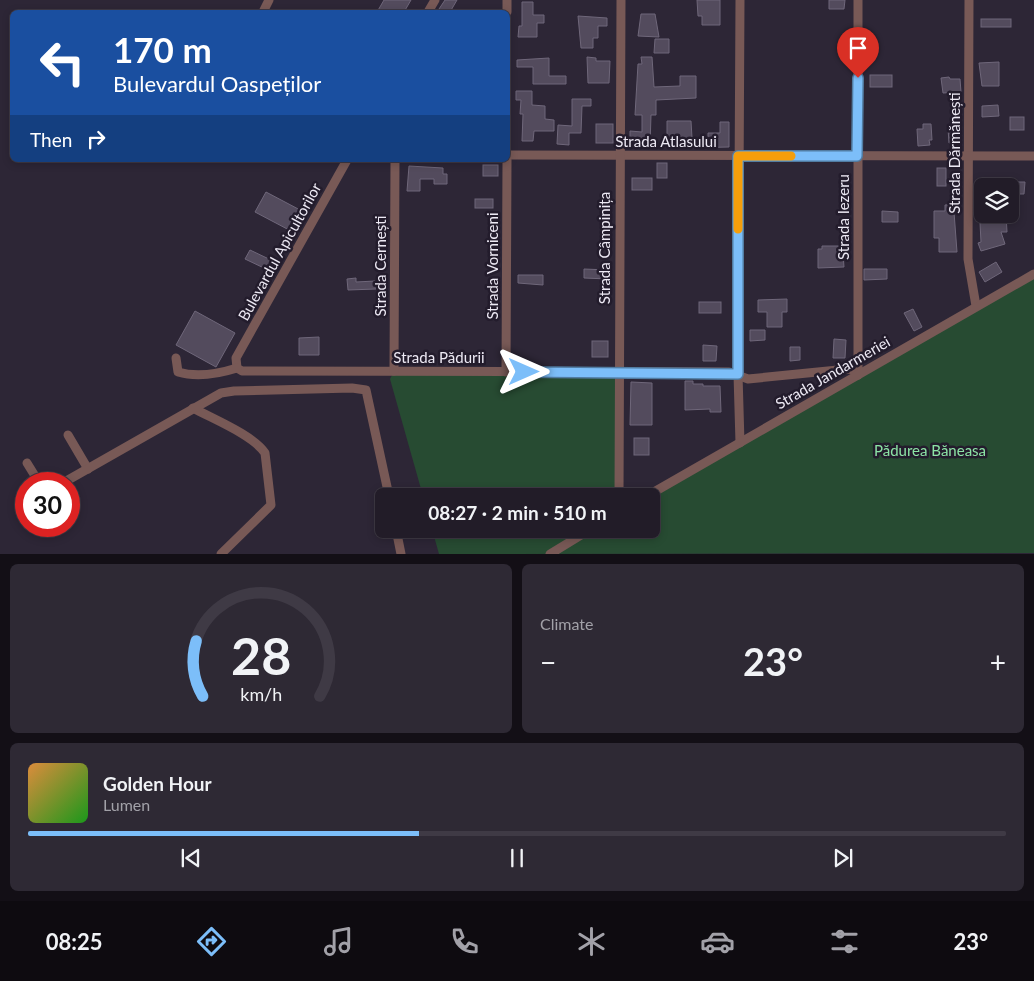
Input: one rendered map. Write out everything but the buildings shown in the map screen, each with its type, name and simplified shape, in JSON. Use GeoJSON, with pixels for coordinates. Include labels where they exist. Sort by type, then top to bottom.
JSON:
{"type":"FeatureCollection","features":[{"type":"Feature","properties":{"kind":"street","name":"Strada Câmpinița"},"geometry":{"type":"LineString","coordinates":[[618,488],[621,0]]}},
{"type":"Feature","properties":{"kind":"street"},"geometry":{"type":"LineString","coordinates":[[740,0],[738,156],[738,374],[740,443]]}},
{"type":"Feature","properties":{"kind":"street","name":"Strada Iezeru"},"geometry":{"type":"LineString","coordinates":[[858,0],[858,374]]}},
{"type":"Feature","properties":{"kind":"street","name":"Strada Dărmănești"},"geometry":{"type":"LineString","coordinates":[[969,0],[968,259],[976,306]]}},
{"type":"Feature","properties":{"kind":"street","name":"Strada Atlasului"},"geometry":{"type":"LineString","coordinates":[[510,155],[1034,156]]}},
{"type":"Feature","properties":{"kind":"street","name":"Bulevardul Apicultorilor"},"geometry":{"type":"LineString","coordinates":[[237,368],[236,358],[346,162]]}},
{"type":"Feature","properties":{"kind":"street","name":"Strada Cernești"},"geometry":{"type":"LineString","coordinates":[[394,372],[395,162]]}},
{"type":"Feature","properties":{"kind":"street","name":"Strada Vorniceni"},"geometry":{"type":"LineString","coordinates":[[506,372],[507,162]]}},
{"type":"Feature","properties":{"kind":"street","name":"Strada Jandarmeriei"},"geometry":{"type":"LineString","coordinates":[[660,489],[1034,274]]}},
{"type":"Feature","properties":{"kind":"street"},"geometry":{"type":"LineString","coordinates":[[176,358],[178,372],[184,374],[208,375],[237,368]]}},
{"type":"Feature","properties":{"kind":"street","name":"Strada Pădurii"},"geometry":{"type":"LineString","coordinates":[[237,368],[242,371],[738,374],[748,379],[851,369],[858,374]]}},
{"type":"Feature","properties":{"kind":"street"},"geometry":{"type":"LineString","coordinates":[[80,474],[215,396],[234,391],[352,388],[366,390],[387,488]]}},
{"type":"Feature","properties":{"kind":"street"},"geometry":{"type":"LineString","coordinates":[[193,408],[248,438],[261,447],[265,453],[271,505],[221,554]]}},
{"type":"Feature","properties":{"kind":"street"},"geometry":{"type":"LineString","coordinates":[[68,435],[88,469]]}},
{"type":"Feature","properties":{"kind":"street"},"geometry":{"type":"LineString","coordinates":[[27,463],[33,472]]}},
{"type":"Feature","properties":{"kind":"street"},"geometry":{"type":"LineString","coordinates":[[398,538],[401,554]]}},
{"type":"Feature","properties":{"kind":"street"},"geometry":{"type":"LineString","coordinates":[[550,554],[576,538]]}},
{"type":"Feature","properties":{"kind":"green space","name":"Pădurea Băneasa"},"geometry":{"type":"Polygon","coordinates":[[[1034,274],[1034,553],[439,554],[435,538],[660,538],[660,491],[1034,274]]]}},
{"type":"Feature","properties":{"kind":"green space"},"geometry":{"type":"Polygon","coordinates":[[[394,371],[619,373],[619,488],[421,488],[390,379],[394,371]]]}},
{"type":"Feature","properties":{"kind":"slow traffic"},"geometry":{"type":"LineString","coordinates":[[738,229],[738,156],[791,156]]}},
{"type":"Feature","properties":{"kind":"route"},"geometry":{"type":"LineString","coordinates":[[524,372],[729,372],[738,374],[738,156],[857,156],[858,78]]}}]}
